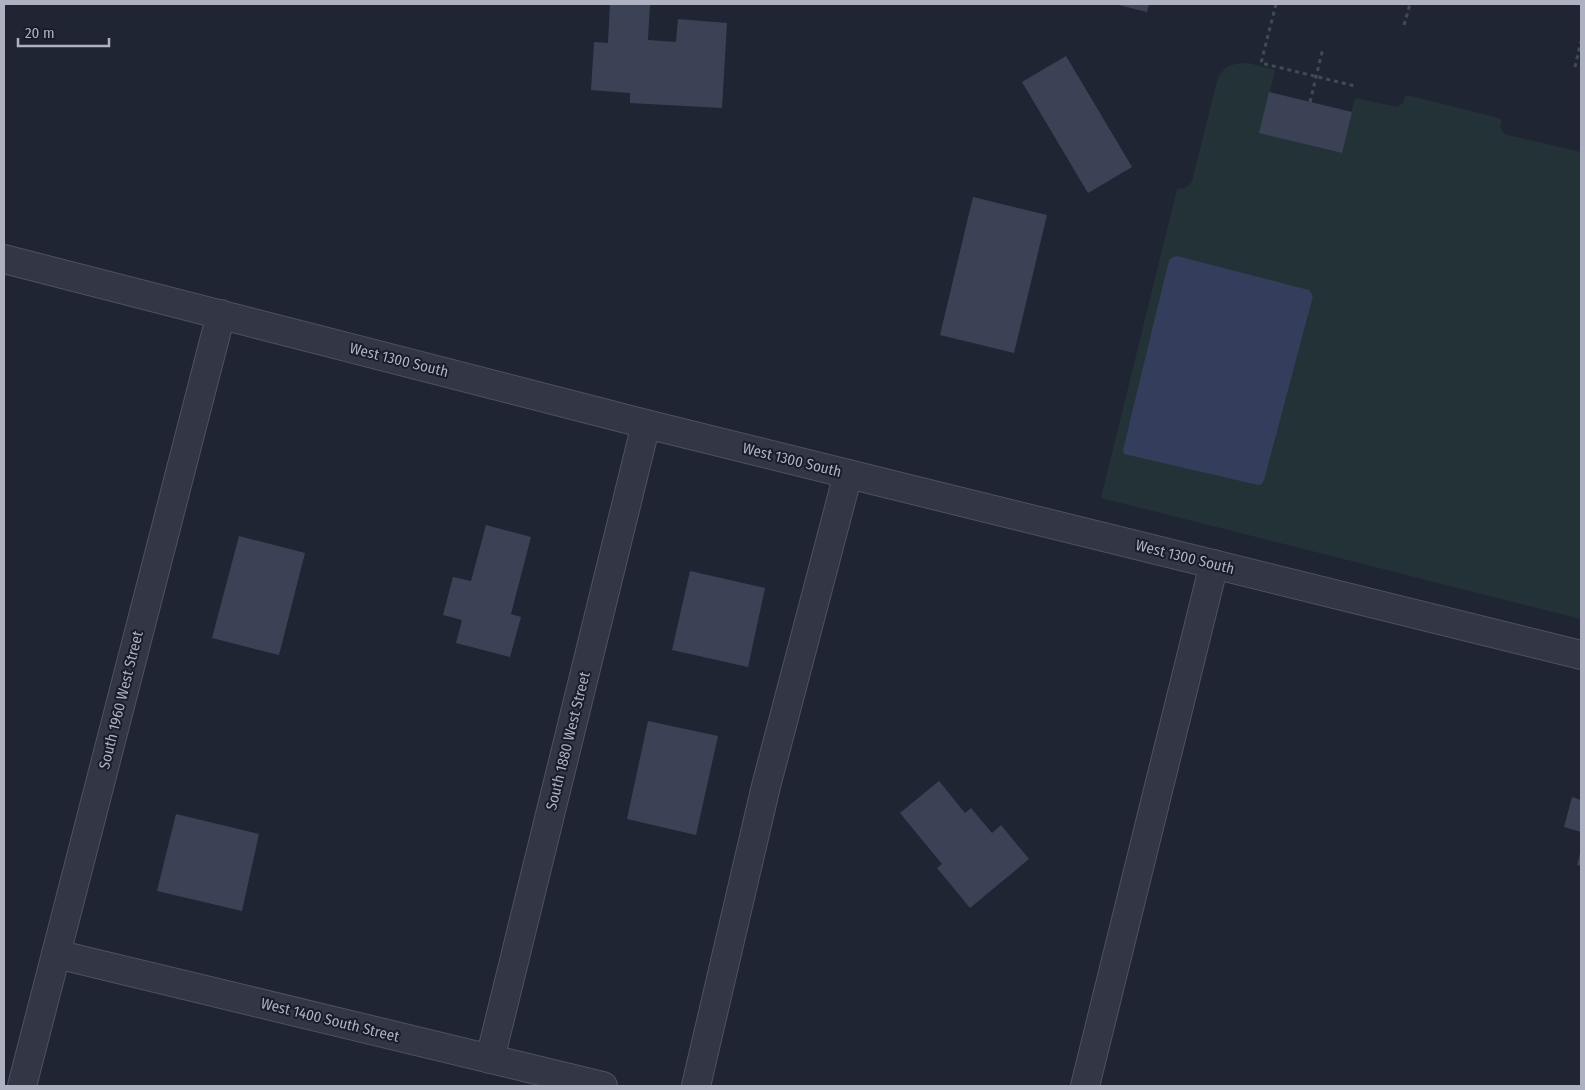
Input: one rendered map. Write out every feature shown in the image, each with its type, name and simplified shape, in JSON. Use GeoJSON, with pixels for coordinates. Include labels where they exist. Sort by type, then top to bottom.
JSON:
{"type":"FeatureCollection","features":[{"type":"Feature","properties":{"kind":"street","name":"West 1300 South"},"geometry":{"type":"LineString","coordinates":[[4,259],[646,424],[1581,655]]}},
{"type":"Feature","properties":{"kind":"street","name":"South 1960 West Street"},"geometry":{"type":"LineString","coordinates":[[22,1086],[221,314]]}},
{"type":"Feature","properties":{"kind":"street","name":"South 1880 West Street"},"geometry":{"type":"LineString","coordinates":[[490,1059],[646,424]]}},
{"type":"Feature","properties":{"kind":"street"},"geometry":{"type":"LineString","coordinates":[[696,1086],[766,786],[848,474]]}},
{"type":"Feature","properties":{"kind":"street"},"geometry":{"type":"LineString","coordinates":[[1086,1086],[1214,564]]}},
{"type":"Feature","properties":{"kind":"street","name":"West 1400 South Street"},"geometry":{"type":"LineString","coordinates":[[56,954],[603,1086]]}},
{"type":"Feature","properties":{"kind":"path"},"geometry":{"type":"LineString","coordinates":[[1276,4],[1261,63],[1356,86]]}},
{"type":"Feature","properties":{"kind":"path"},"geometry":{"type":"LineString","coordinates":[[1404,25],[1410,4]]}},
{"type":"Feature","properties":{"kind":"path"},"geometry":{"type":"LineString","coordinates":[[1575,67],[1581,41]]}},
{"type":"Feature","properties":{"kind":"path"},"geometry":{"type":"LineString","coordinates":[[1310,102],[1323,48]]}},
{"type":"Feature","properties":{"kind":"shaded area"},"geometry":{"type":"Polygon","coordinates":[[[1248,63],[1275,70],[1260,133],[1341,153],[1355,98],[1397,107],[1403,103],[1406,95],[1502,119],[1500,127],[1504,134],[1581,152],[1581,619],[1101,498],[1177,189],[1185,188],[1192,182],[1218,78],[1227,67],[1248,63]]]}},
{"type":"Feature","properties":{"kind":"water"},"geometry":{"type":"Polygon","coordinates":[[[1177,256],[1309,290],[1313,296],[1262,484],[1258,485],[1124,454],[1123,450],[1169,260],[1177,256]]]}},
{"type":"Feature","properties":{"kind":"building"},"geometry":{"type":"Polygon","coordinates":[[[610,4],[650,4],[648,40],[676,42],[678,19],[727,23],[722,108],[630,103],[630,93],[591,90],[594,42],[608,43],[610,4]]]}},
{"type":"Feature","properties":{"kind":"building"},"geometry":{"type":"Polygon","coordinates":[[[1115,4],[1149,4],[1147,12],[1115,4]]]}},
{"type":"Feature","properties":{"kind":"building"},"geometry":{"type":"Polygon","coordinates":[[[1066,56],[1132,167],[1088,193],[1022,82],[1066,56]]]}},
{"type":"Feature","properties":{"kind":"building"},"geometry":{"type":"Polygon","coordinates":[[[1269,92],[1352,112],[1342,153],[1259,133],[1269,92]]]}},
{"type":"Feature","properties":{"kind":"building"},"geometry":{"type":"Polygon","coordinates":[[[973,197],[1047,215],[1014,353],[940,335],[973,197]]]}},
{"type":"Feature","properties":{"kind":"building"},"geometry":{"type":"Polygon","coordinates":[[[486,525],[531,537],[511,614],[521,617],[510,657],[456,643],[462,620],[443,615],[453,577],[471,581],[486,525]]]}},
{"type":"Feature","properties":{"kind":"building"},"geometry":{"type":"Polygon","coordinates":[[[239,536],[305,553],[279,655],[212,638],[239,536]]]}},
{"type":"Feature","properties":{"kind":"building"},"geometry":{"type":"Polygon","coordinates":[[[690,571],[765,588],[748,667],[672,650],[690,571]]]}},
{"type":"Feature","properties":{"kind":"building"},"geometry":{"type":"Polygon","coordinates":[[[648,721],[718,736],[696,835],[627,819],[648,721]]]}},
{"type":"Feature","properties":{"kind":"building"},"geometry":{"type":"Polygon","coordinates":[[[939,781],[965,813],[971,808],[992,833],[1001,825],[1029,859],[970,908],[937,868],[942,864],[900,813],[939,781]]]}},
{"type":"Feature","properties":{"kind":"building"},"geometry":{"type":"Polygon","coordinates":[[[1572,797],[1581,800],[1581,832],[1564,827],[1572,797]]]}},
{"type":"Feature","properties":{"kind":"building"},"geometry":{"type":"Polygon","coordinates":[[[176,814],[259,834],[242,911],[157,891],[176,814]]]}},
{"type":"Feature","properties":{"kind":"building"},"geometry":{"type":"Polygon","coordinates":[[[1581,849],[1581,866],[1577,865],[1581,849]]]}}]}
